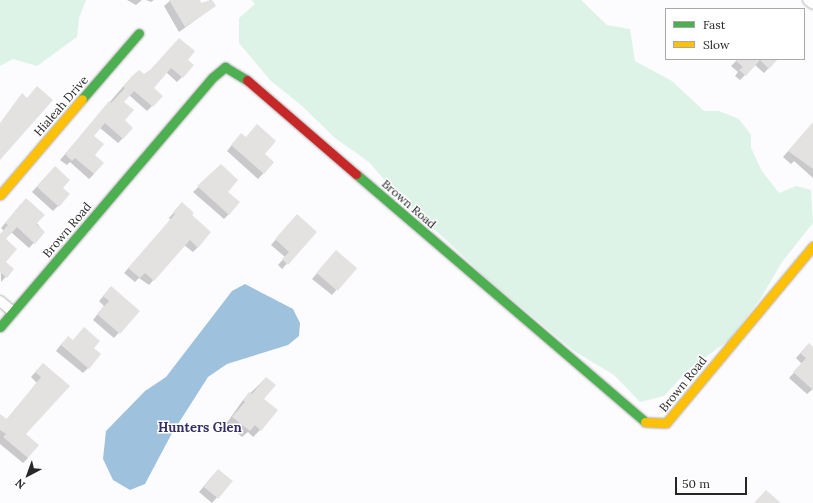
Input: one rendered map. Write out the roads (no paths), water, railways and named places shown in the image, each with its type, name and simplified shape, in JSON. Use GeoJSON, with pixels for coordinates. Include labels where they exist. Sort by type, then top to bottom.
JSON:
{"type":"FeatureCollection","features":[{"type":"Feature","properties":{"kind":"street"},"geometry":{"type":"LineString","coordinates":[[808,0],[813,4]]}},
{"type":"Feature","properties":{"kind":"street","name":"Hialeah Drive"},"geometry":{"type":"LineString","coordinates":[[0,195],[140,33]]}},
{"type":"Feature","properties":{"kind":"street","name":"Brown Road"},"geometry":{"type":"LineString","coordinates":[[0,327],[213,77],[224,67],[240,74],[646,423],[666,423],[813,246]]}},
{"type":"Feature","properties":{"kind":"street"},"geometry":{"type":"LineString","coordinates":[[0,301],[13,312]]}},
{"type":"Feature","properties":{"kind":"water"},"geometry":{"type":"Polygon","coordinates":[[[245,284],[293,309],[300,323],[299,336],[288,345],[227,364],[208,377],[171,435],[145,484],[130,490],[113,480],[103,459],[106,431],[145,391],[166,377],[232,291],[245,284]]]}},
{"type":"Feature","properties":{"kind":"district","name":"Hunters Glen"},"geometry":{"type":"Point","coordinates":[200,428]}}]}
